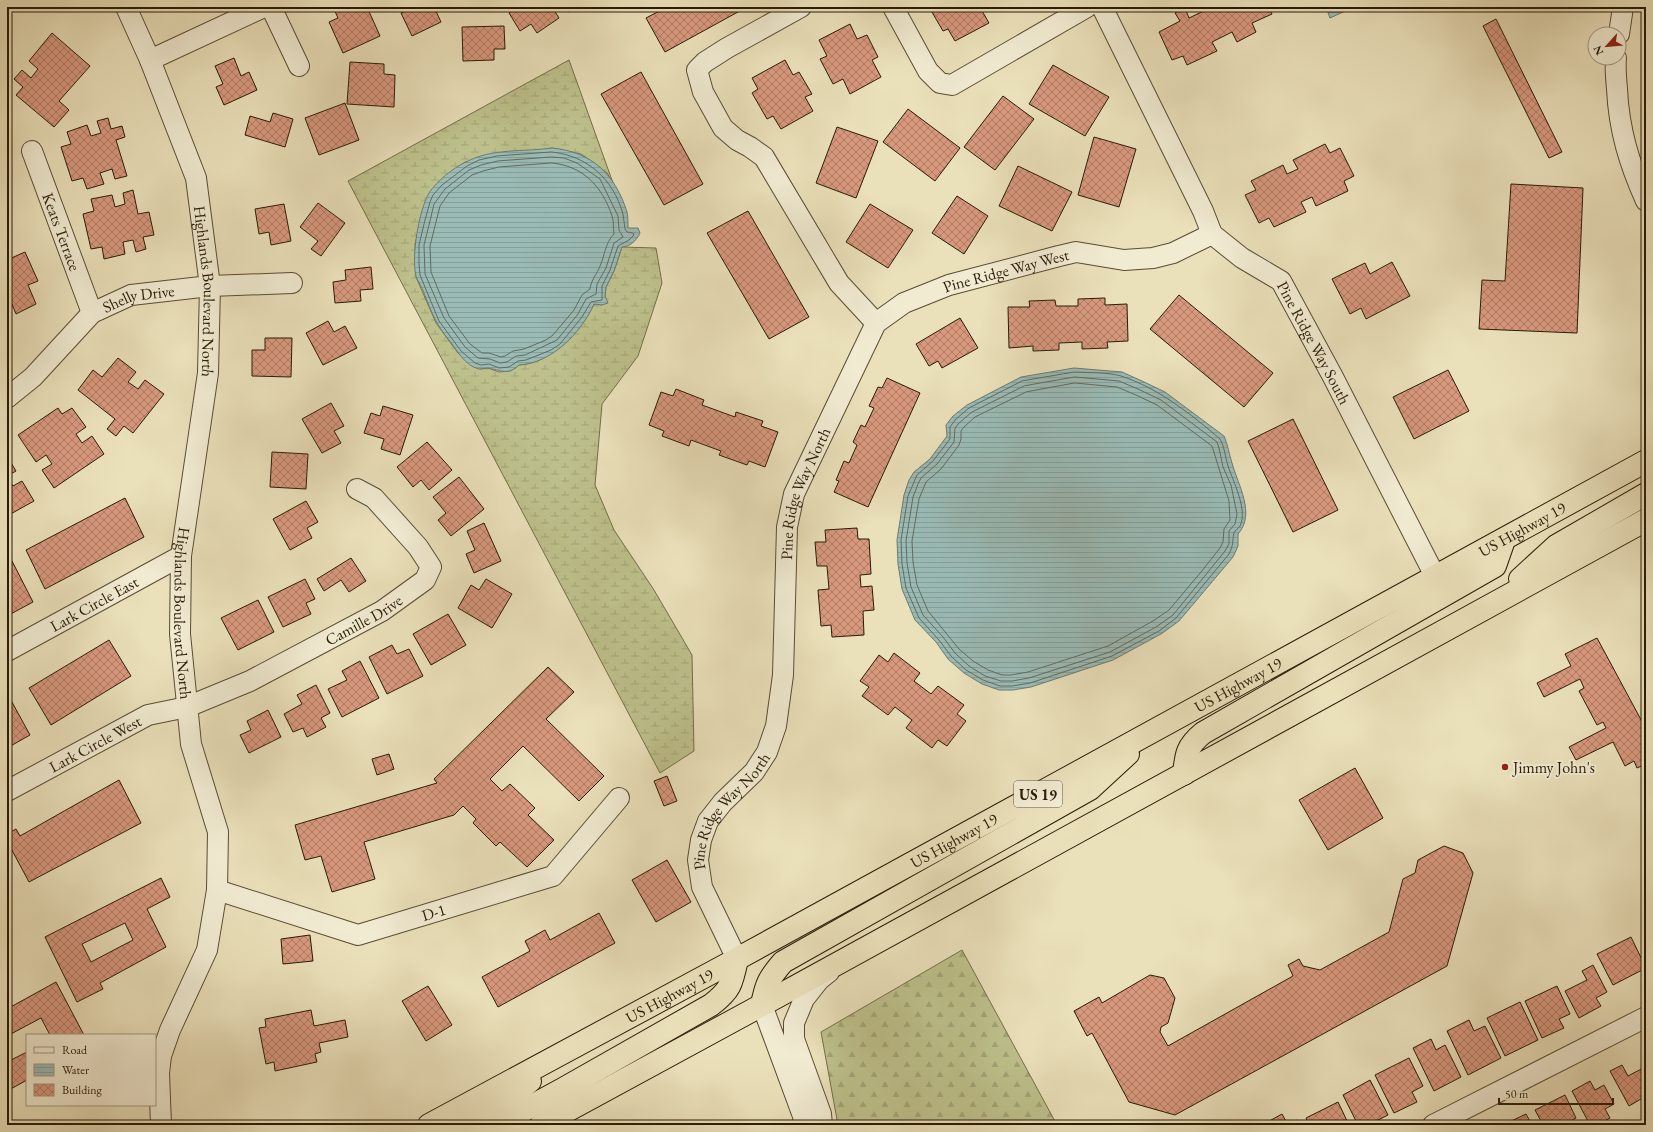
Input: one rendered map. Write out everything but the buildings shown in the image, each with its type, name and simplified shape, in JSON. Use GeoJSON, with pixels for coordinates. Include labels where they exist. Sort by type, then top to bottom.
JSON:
{"type":"FeatureCollection","features":[{"type":"Feature","properties":{"kind":"highway","name":"US Highway 19"},"geometry":{"type":"LineString","coordinates":[[429,1125],[737,959],[1646,461]]}},
{"type":"Feature","properties":{"kind":"highway"},"geometry":{"type":"LineString","coordinates":[[1496,602],[1556,546],[1646,494]]}},
{"type":"Feature","properties":{"kind":"highway"},"geometry":{"type":"LineString","coordinates":[[541,1125],[762,1006],[1646,520]]}},
{"type":"Feature","properties":{"kind":"highway"},"geometry":{"type":"LineString","coordinates":[[1184,774],[1186,754],[1192,742],[1203,732],[1495,566],[1504,540]]}},
{"type":"Feature","properties":{"kind":"highway"},"geometry":{"type":"LineString","coordinates":[[762,1006],[764,992],[770,976],[783,962],[1090,789],[1152,732]]}},
{"type":"Feature","properties":{"kind":"highway"},"geometry":{"type":"LineString","coordinates":[[497,1125],[711,1005],[724,995],[732,980],[737,959]]}},
{"type":"Feature","properties":{"kind":"highway"},"geometry":{"type":"LineString","coordinates":[[471,1125],[492,1113],[563,1053]]}},
{"type":"Feature","properties":{"kind":"street","name":"Highlands Boulevard North"},"geometry":{"type":"LineString","coordinates":[[126,7],[150,60],[196,178],[210,286],[208,373],[181,556],[180,634],[191,744],[218,832],[217,890],[207,950],[170,1030],[161,1056],[159,1072],[161,1125]]}},
{"type":"Feature","properties":{"kind":"street"},"geometry":{"type":"LineString","coordinates":[[150,60],[264,7]]}},
{"type":"Feature","properties":{"kind":"street"},"geometry":{"type":"LineString","coordinates":[[271,7],[299,66]]}},
{"type":"Feature","properties":{"kind":"street"},"geometry":{"type":"LineString","coordinates":[[801,7],[705,62],[697,70],[702,92],[723,128],[736,140],[750,147],[764,157],[839,283],[876,323]]}},
{"type":"Feature","properties":{"kind":"street"},"geometry":{"type":"LineString","coordinates":[[893,7],[928,71],[940,83],[952,85],[1087,7]]}},
{"type":"Feature","properties":{"kind":"street","name":"Pine Ridge Way South"},"geometry":{"type":"LineString","coordinates":[[1102,7],[1203,211],[1212,234],[1242,258],[1280,280],[1333,377],[1434,576]]}},
{"type":"Feature","properties":{"kind":"street"},"geometry":{"type":"LineString","coordinates":[[1620,26],[1623,7]]}},
{"type":"Feature","properties":{"kind":"street"},"geometry":{"type":"LineString","coordinates":[[1616,66],[1621,130],[1632,168],[1646,201]]}},
{"type":"Feature","properties":{"kind":"street","name":"Keats Terrace"},"geometry":{"type":"LineString","coordinates":[[32,151],[92,312]]}},
{"type":"Feature","properties":{"kind":"street","name":"Pine Ridge Way West"},"geometry":{"type":"LineString","coordinates":[[876,323],[904,303],[949,285],[1076,252],[1124,260],[1153,258],[1173,253],[1212,234]]}},
{"type":"Feature","properties":{"kind":"street","name":"Shelly Drive"},"geometry":{"type":"LineString","coordinates":[[7,398],[33,377],[92,312],[131,295],[210,286],[292,283]]}},
{"type":"Feature","properties":{"kind":"street","name":"Pine Ridge Way North"},"geometry":{"type":"LineString","coordinates":[[737,959],[702,887],[698,860],[701,840],[708,821],[723,802],[754,772],[767,752],[776,726],[783,675],[787,527],[794,494],[876,323]]}},
{"type":"Feature","properties":{"kind":"street","name":"Camille Drive"},"geometry":{"type":"LineString","coordinates":[[187,707],[250,681],[382,611],[425,580],[431,567],[418,546],[374,498],[357,489]]}},
{"type":"Feature","properties":{"kind":"street","name":"Lark Circle East"},"geometry":{"type":"LineString","coordinates":[[7,651],[181,556]]}},
{"type":"Feature","properties":{"kind":"street","name":"Lark Circle West"},"geometry":{"type":"LineString","coordinates":[[7,791],[148,715],[187,707]]}},
{"type":"Feature","properties":{"kind":"street","name":"D-1"},"geometry":{"type":"LineString","coordinates":[[217,890],[358,936],[553,876],[619,798]]}},
{"type":"Feature","properties":{"kind":"street"},"geometry":{"type":"LineString","coordinates":[[822,1125],[821,1114],[794,1039],[794,1023],[804,999],[819,980],[839,963]]}},
{"type":"Feature","properties":{"kind":"street"},"geometry":{"type":"LineString","coordinates":[[762,1006],[804,1116],[804,1125]]}},
{"type":"Feature","properties":{"kind":"street"},"geometry":{"type":"LineString","coordinates":[[1433,1125],[1646,1017]]}},
{"type":"Feature","properties":{"kind":"green space"},"geometry":{"type":"Polygon","coordinates":[[[569,60],[613,183],[607,173],[581,154],[552,148],[465,162],[439,182],[430,193],[426,201],[415,244],[416,277],[436,323],[458,353],[473,366],[480,369],[488,368],[499,372],[510,371],[519,365],[542,359],[553,352],[573,335],[588,315],[594,304],[602,305],[606,287],[614,271],[622,247],[656,248],[662,283],[638,356],[602,404],[595,485],[614,530],[654,590],[692,655],[694,751],[660,773],[348,181],[569,60]]]}},
{"type":"Feature","properties":{"kind":"green space"},"geometry":{"type":"Polygon","coordinates":[[[962,950],[1057,1125],[838,1125],[821,1032],[962,950]]]}},
{"type":"Feature","properties":{"kind":"water"},"geometry":{"type":"Polygon","coordinates":[[[1326,7],[1354,7],[1330,18],[1326,7]]]}},
{"type":"Feature","properties":{"kind":"water"},"geometry":{"type":"Polygon","coordinates":[[[552,148],[579,154],[600,167],[609,176],[622,199],[627,212],[628,228],[638,228],[640,233],[633,243],[622,247],[614,271],[606,287],[605,296],[608,303],[602,305],[594,304],[573,336],[564,345],[543,359],[519,365],[508,371],[488,368],[479,369],[465,361],[440,328],[434,318],[416,276],[415,246],[422,210],[432,188],[446,175],[461,165],[486,154],[552,148]]]}},
{"type":"Feature","properties":{"kind":"water"},"geometry":{"type":"Polygon","coordinates":[[[1074,368],[1122,372],[1142,381],[1165,392],[1224,436],[1244,499],[1246,518],[1238,534],[1238,546],[1233,557],[1179,621],[1161,634],[1113,660],[1031,687],[1013,690],[999,690],[982,684],[964,673],[948,659],[936,642],[915,620],[902,589],[898,564],[897,540],[904,495],[909,480],[914,472],[930,459],[947,436],[946,425],[953,416],[967,405],[1021,377],[1074,368]]]}},
{"type":"Feature","properties":{"kind":"place","name":"Jimmy John's"},"geometry":{"type":"Point","coordinates":[1505,767]}}]}
